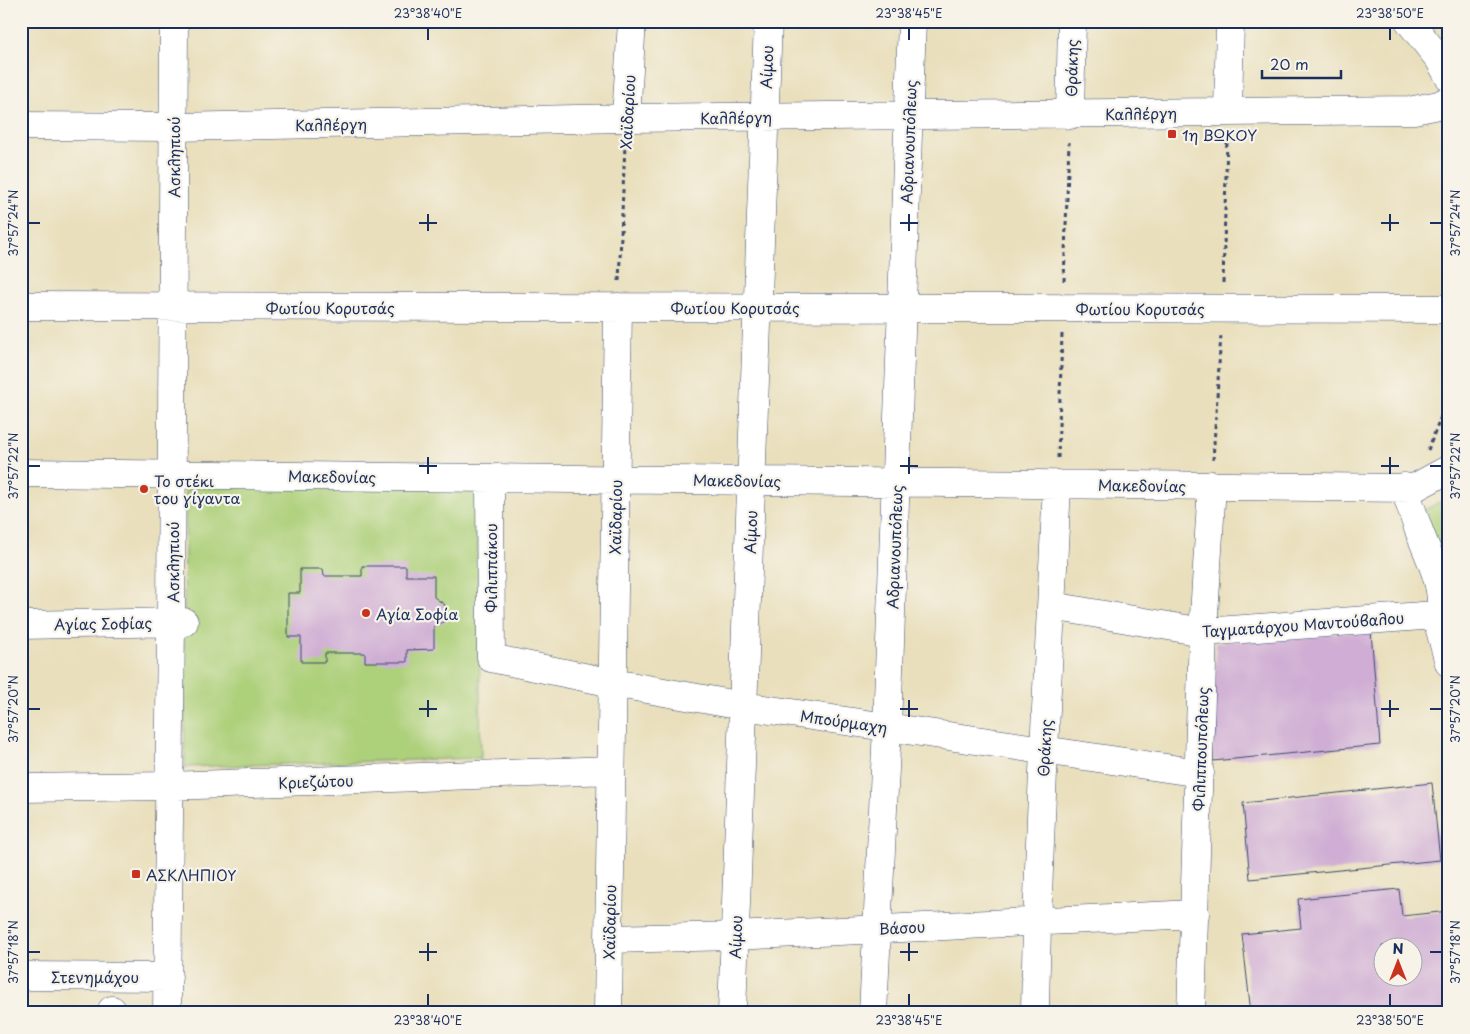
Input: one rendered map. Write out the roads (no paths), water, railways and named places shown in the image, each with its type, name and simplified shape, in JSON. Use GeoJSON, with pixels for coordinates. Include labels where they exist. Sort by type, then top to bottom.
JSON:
{"type":"FeatureCollection","features":[{"type":"Feature","properties":{"kind":"street","name":"Ασκληπιού"},"geometry":{"type":"LineString","coordinates":[[167,1013],[169,786],[178,622],[172,474],[174,21]]}},
{"type":"Feature","properties":{"kind":"street","name":"Χαϊδαρίου"},"geometry":{"type":"LineString","coordinates":[[626,118],[632,21]]}},
{"type":"Feature","properties":{"kind":"street","name":"Αίμου"},"geometry":{"type":"LineString","coordinates":[[732,1013],[768,21]]}},
{"type":"Feature","properties":{"kind":"street","name":"Αδριανουπόλεως"},"geometry":{"type":"LineString","coordinates":[[873,1013],[887,728],[912,21]]}},
{"type":"Feature","properties":{"kind":"street","name":"Θράκης"},"geometry":{"type":"LineString","coordinates":[[1070,114],[1072,21]]}},
{"type":"Feature","properties":{"kind":"street"},"geometry":{"type":"LineString","coordinates":[[1228,112],[1230,21]]}},
{"type":"Feature","properties":{"kind":"street"},"geometry":{"type":"LineString","coordinates":[[1409,21],[1439,59],[1449,77]]}},
{"type":"Feature","properties":{"kind":"street","name":"Καλλέργη"},"geometry":{"type":"LineString","coordinates":[[21,126],[173,127],[626,118],[1414,110],[1439,105],[1449,100]]}},
{"type":"Feature","properties":{"kind":"street","name":"Φωτίου Κορυτσάς"},"geometry":{"type":"LineString","coordinates":[[21,306],[1449,309]]}},
{"type":"Feature","properties":{"kind":"street","name":"Χαϊδαρίου"},"geometry":{"type":"LineString","coordinates":[[608,1013],[618,307]]}},
{"type":"Feature","properties":{"kind":"street","name":"Μακεδονίας"},"geometry":{"type":"LineString","coordinates":[[21,473],[1409,487],[1449,469]]}},
{"type":"Feature","properties":{"kind":"street","name":"Φιλιππάκου"},"geometry":{"type":"LineString","coordinates":[[490,478],[491,658]]}},
{"type":"Feature","properties":{"kind":"street","name":"Θράκης"},"geometry":{"type":"LineString","coordinates":[[1035,1013],[1036,921],[1043,750],[1057,484]]}},
{"type":"Feature","properties":{"kind":"street","name":"Φιλιππουπόλεως"},"geometry":{"type":"LineString","coordinates":[[1191,1013],[1203,632],[1212,486]]}},
{"type":"Feature","properties":{"kind":"street"},"geometry":{"type":"LineString","coordinates":[[1409,487],[1418,528],[1431,559],[1439,586],[1441,609],[1436,615],[1449,663]]}},
{"type":"Feature","properties":{"kind":"street","name":"Ταγματάρχου Μαντούβαλου"},"geometry":{"type":"LineString","coordinates":[[1052,606],[1203,632],[1436,615]]}},
{"type":"Feature","properties":{"kind":"street","name":"Αγίας Σοφίας"},"geometry":{"type":"LineString","coordinates":[[21,625],[178,622]]}},
{"type":"Feature","properties":{"kind":"street","name":"Μπούρμαχη"},"geometry":{"type":"LineString","coordinates":[[491,658],[613,683],[743,706],[1200,773]]}},
{"type":"Feature","properties":{"kind":"street","name":"Κριεζώτου"},"geometry":{"type":"LineString","coordinates":[[21,788],[169,786],[612,770]]}},
{"type":"Feature","properties":{"kind":"street","name":"Βάσου"},"geometry":{"type":"LineString","coordinates":[[609,939],[735,936],[1195,914]]}},
{"type":"Feature","properties":{"kind":"street","name":"Στενημάχου"},"geometry":{"type":"LineString","coordinates":[[21,976],[168,977]]}},
{"type":"Feature","properties":{"kind":"place","name":"1η ΒΩΚΟΥ"},"geometry":{"type":"Point","coordinates":[1172,134]}},
{"type":"Feature","properties":{"kind":"place","name":"Το στέκι του γίγαντα"},"geometry":{"type":"Point","coordinates":[144,489]}},
{"type":"Feature","properties":{"kind":"place","name":"Αγία Σοφία"},"geometry":{"type":"Point","coordinates":[366,613]}},
{"type":"Feature","properties":{"kind":"place","name":"ΑΣΚΛΗΠΙΟΥ"},"geometry":{"type":"Point","coordinates":[136,874]}}]}
